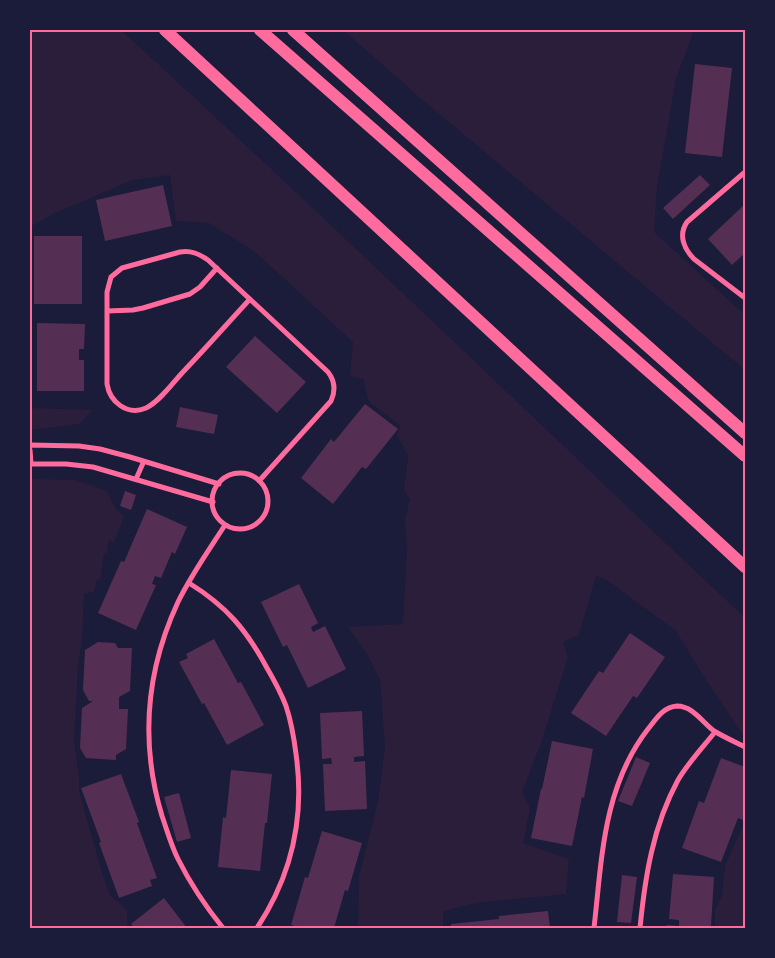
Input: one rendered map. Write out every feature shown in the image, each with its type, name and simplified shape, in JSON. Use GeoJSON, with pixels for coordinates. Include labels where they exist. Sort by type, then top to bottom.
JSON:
{"type":"FeatureCollection","features":[{"type":"Feature","properties":{"kind":"highway"},"geometry":{"type":"LineString","coordinates":[[165,30],[745,567]]}},
{"type":"Feature","properties":{"kind":"highway"},"geometry":{"type":"LineString","coordinates":[[260,30],[745,456]]}},
{"type":"Feature","properties":{"kind":"highway"},"geometry":{"type":"LineString","coordinates":[[293,30],[745,433]]}},
{"type":"Feature","properties":{"kind":"street"},"geometry":{"type":"LineString","coordinates":[[745,172],[686,222],[682,232],[683,242],[689,255],[745,298]]}},
{"type":"Feature","properties":{"kind":"street"},"geometry":{"type":"LineString","coordinates":[[250,299],[152,405],[139,410],[122,407],[112,399],[107,384],[107,292],[109,282],[115,273],[122,268],[185,251],[199,254],[208,260],[216,268],[250,299],[328,372],[333,378],[335,387],[331,401],[259,481]]}},
{"type":"Feature","properties":{"kind":"street"},"geometry":{"type":"LineString","coordinates":[[107,311],[144,308],[190,294],[200,287],[216,268]]}},
{"type":"Feature","properties":{"kind":"street"},"geometry":{"type":"LineString","coordinates":[[30,444],[100,449],[219,484]]}},
{"type":"Feature","properties":{"kind":"street"},"geometry":{"type":"LineString","coordinates":[[30,450],[30,464],[92,467],[213,502]]}},
{"type":"Feature","properties":{"kind":"street"},"geometry":{"type":"LineString","coordinates":[[136,479],[144,461]]}},
{"type":"Feature","properties":{"kind":"street"},"geometry":{"type":"LineString","coordinates":[[237,474],[248,475],[259,481],[265,489],[268,498],[267,509],[263,518],[255,525],[246,528],[234,528],[225,525],[216,515],[213,502],[214,492],[219,484],[227,477],[237,474]]}},
{"type":"Feature","properties":{"kind":"street"},"geometry":{"type":"LineString","coordinates":[[223,928],[189,878],[174,851],[153,782],[149,750],[149,726],[150,699],[158,662],[169,626],[178,603],[189,583],[225,525]]}},
{"type":"Feature","properties":{"kind":"street"},"geometry":{"type":"LineString","coordinates":[[189,583],[220,604],[244,631],[280,692],[292,729],[299,788],[296,826],[291,853],[282,879],[272,903],[257,928]]}},
{"type":"Feature","properties":{"kind":"street"},"geometry":{"type":"LineString","coordinates":[[594,928],[610,808],[620,778],[637,745],[658,717],[672,707],[688,709],[715,732],[745,747]]}},
{"type":"Feature","properties":{"kind":"street"},"geometry":{"type":"LineString","coordinates":[[640,928],[652,847],[663,812],[681,775],[715,732]]}},
{"type":"Feature","properties":{"kind":"shaded area"},"geometry":{"type":"Polygon","coordinates":[[[30,30],[121,30],[356,249],[745,618],[745,736],[706,680],[676,631],[607,580],[596,576],[579,635],[563,642],[568,658],[540,746],[522,792],[530,808],[523,843],[569,859],[566,894],[476,903],[443,911],[443,928],[358,928],[359,876],[378,802],[385,748],[380,680],[367,654],[348,627],[403,624],[407,549],[405,519],[410,500],[404,490],[408,456],[397,435],[401,426],[369,402],[363,379],[350,376],[353,342],[254,251],[209,223],[176,221],[170,175],[133,180],[55,213],[30,227],[30,30]]]}},
{"type":"Feature","properties":{"kind":"shaded area"},"geometry":{"type":"Polygon","coordinates":[[[343,30],[694,30],[676,79],[657,187],[654,232],[745,315],[745,370],[425,102],[343,30]]]}},
{"type":"Feature","properties":{"kind":"shaded area"},"geometry":{"type":"Polygon","coordinates":[[[30,408],[93,410],[80,424],[30,430],[30,408]]]}},
{"type":"Feature","properties":{"kind":"shaded area"},"geometry":{"type":"Polygon","coordinates":[[[30,479],[76,480],[107,491],[116,509],[124,517],[114,542],[109,540],[107,553],[104,553],[100,580],[97,580],[94,592],[84,594],[74,740],[79,791],[102,873],[110,895],[127,910],[127,925],[129,928],[30,928],[30,479]]]}},
{"type":"Feature","properties":{"kind":"shaded area"},"geometry":{"type":"Polygon","coordinates":[[[745,821],[745,928],[715,928],[715,911],[722,895],[725,866],[745,821]]]}},
{"type":"Feature","properties":{"kind":"building"},"geometry":{"type":"Polygon","coordinates":[[[695,64],[732,68],[722,157],[685,153],[695,64]]]}},
{"type":"Feature","properties":{"kind":"building"},"geometry":{"type":"Polygon","coordinates":[[[700,175],[710,185],[673,219],[663,208],[700,175]]]}},
{"type":"Feature","properties":{"kind":"building"},"geometry":{"type":"Polygon","coordinates":[[[163,185],[172,226],[105,241],[96,200],[163,185]]]}},
{"type":"Feature","properties":{"kind":"building"},"geometry":{"type":"Polygon","coordinates":[[[745,204],[745,253],[732,265],[708,239],[745,204]]]}},
{"type":"Feature","properties":{"kind":"building"},"geometry":{"type":"Polygon","coordinates":[[[34,236],[82,236],[82,304],[34,304],[34,236]]]}},
{"type":"Feature","properties":{"kind":"building"},"geometry":{"type":"Polygon","coordinates":[[[37,323],[85,324],[84,349],[79,349],[79,360],[84,360],[84,391],[37,391],[37,323]]]}},
{"type":"Feature","properties":{"kind":"building"},"geometry":{"type":"Polygon","coordinates":[[[255,336],[306,382],[277,413],[226,367],[255,336]]]}},
{"type":"Feature","properties":{"kind":"building"},"geometry":{"type":"Polygon","coordinates":[[[365,404],[398,429],[366,469],[362,467],[333,504],[301,478],[331,439],[334,442],[365,404]]]}},
{"type":"Feature","properties":{"kind":"building"},"geometry":{"type":"Polygon","coordinates":[[[180,407],[218,415],[214,434],[176,427],[180,407]]]}},
{"type":"Feature","properties":{"kind":"building"},"geometry":{"type":"Polygon","coordinates":[[[125,491],[136,495],[131,510],[120,506],[125,491]]]}},
{"type":"Feature","properties":{"kind":"building"},"geometry":{"type":"Polygon","coordinates":[[[147,509],[187,527],[175,554],[172,552],[161,578],[155,576],[152,584],[156,585],[136,630],[98,613],[121,561],[124,562],[147,509]]]}},
{"type":"Feature","properties":{"kind":"building"},"geometry":{"type":"Polygon","coordinates":[[[299,584],[318,623],[311,627],[313,632],[325,626],[346,669],[308,688],[287,645],[283,647],[261,602],[299,584]]]}},
{"type":"Feature","properties":{"kind":"building"},"geometry":{"type":"Polygon","coordinates":[[[630,633],[665,657],[637,698],[633,696],[606,736],[571,713],[599,671],[603,673],[630,633]]]}},
{"type":"Feature","properties":{"kind":"building"},"geometry":{"type":"Polygon","coordinates":[[[214,639],[238,683],[241,682],[264,725],[227,745],[179,662],[188,658],[186,654],[214,639]]]}},
{"type":"Feature","properties":{"kind":"building"},"geometry":{"type":"Polygon","coordinates":[[[98,642],[115,643],[118,648],[132,648],[130,691],[119,697],[119,709],[128,709],[126,749],[116,755],[116,760],[86,758],[80,748],[82,708],[93,701],[89,701],[83,690],[85,650],[98,642]]]}},
{"type":"Feature","properties":{"kind":"building"},"geometry":{"type":"Polygon","coordinates":[[[362,711],[364,756],[354,757],[354,762],[365,761],[367,809],[325,811],[323,764],[332,764],[331,758],[322,759],[320,713],[362,711]]]}},
{"type":"Feature","properties":{"kind":"building"},"geometry":{"type":"Polygon","coordinates":[[[552,741],[593,749],[584,798],[582,797],[572,846],[531,838],[552,741]]]}},
{"type":"Feature","properties":{"kind":"building"},"geometry":{"type":"Polygon","coordinates":[[[636,757],[650,763],[632,806],[618,801],[636,757]]]}},
{"type":"Feature","properties":{"kind":"building"},"geometry":{"type":"Polygon","coordinates":[[[721,758],[745,767],[745,813],[743,820],[738,818],[721,862],[682,848],[699,801],[704,803],[721,758]]]}},
{"type":"Feature","properties":{"kind":"building"},"geometry":{"type":"Polygon","coordinates":[[[231,770],[272,774],[260,871],[218,867],[223,817],[226,818],[231,770]]]}},
{"type":"Feature","properties":{"kind":"building"},"geometry":{"type":"Polygon","coordinates":[[[121,774],[157,878],[150,880],[152,886],[119,898],[81,788],[121,774]]]}},
{"type":"Feature","properties":{"kind":"building"},"geometry":{"type":"Polygon","coordinates":[[[179,793],[191,838],[177,842],[164,797],[179,793]]]}},
{"type":"Feature","properties":{"kind":"building"},"geometry":{"type":"Polygon","coordinates":[[[322,831],[362,843],[348,891],[345,890],[334,928],[303,928],[291,925],[305,877],[308,878],[322,831]]]}},
{"type":"Feature","properties":{"kind":"building"},"geometry":{"type":"Polygon","coordinates":[[[673,874],[714,877],[711,926],[709,928],[667,928],[667,925],[679,926],[679,920],[669,919],[673,874]]]}},
{"type":"Feature","properties":{"kind":"building"},"geometry":{"type":"Polygon","coordinates":[[[622,875],[637,877],[631,923],[617,922],[622,875]]]}},
{"type":"Feature","properties":{"kind":"building"},"geometry":{"type":"Polygon","coordinates":[[[164,898],[187,928],[135,928],[131,924],[164,898]]]}},
{"type":"Feature","properties":{"kind":"building"},"geometry":{"type":"Polygon","coordinates":[[[548,911],[550,928],[451,928],[451,924],[499,919],[499,916],[548,911]]]}}]}
